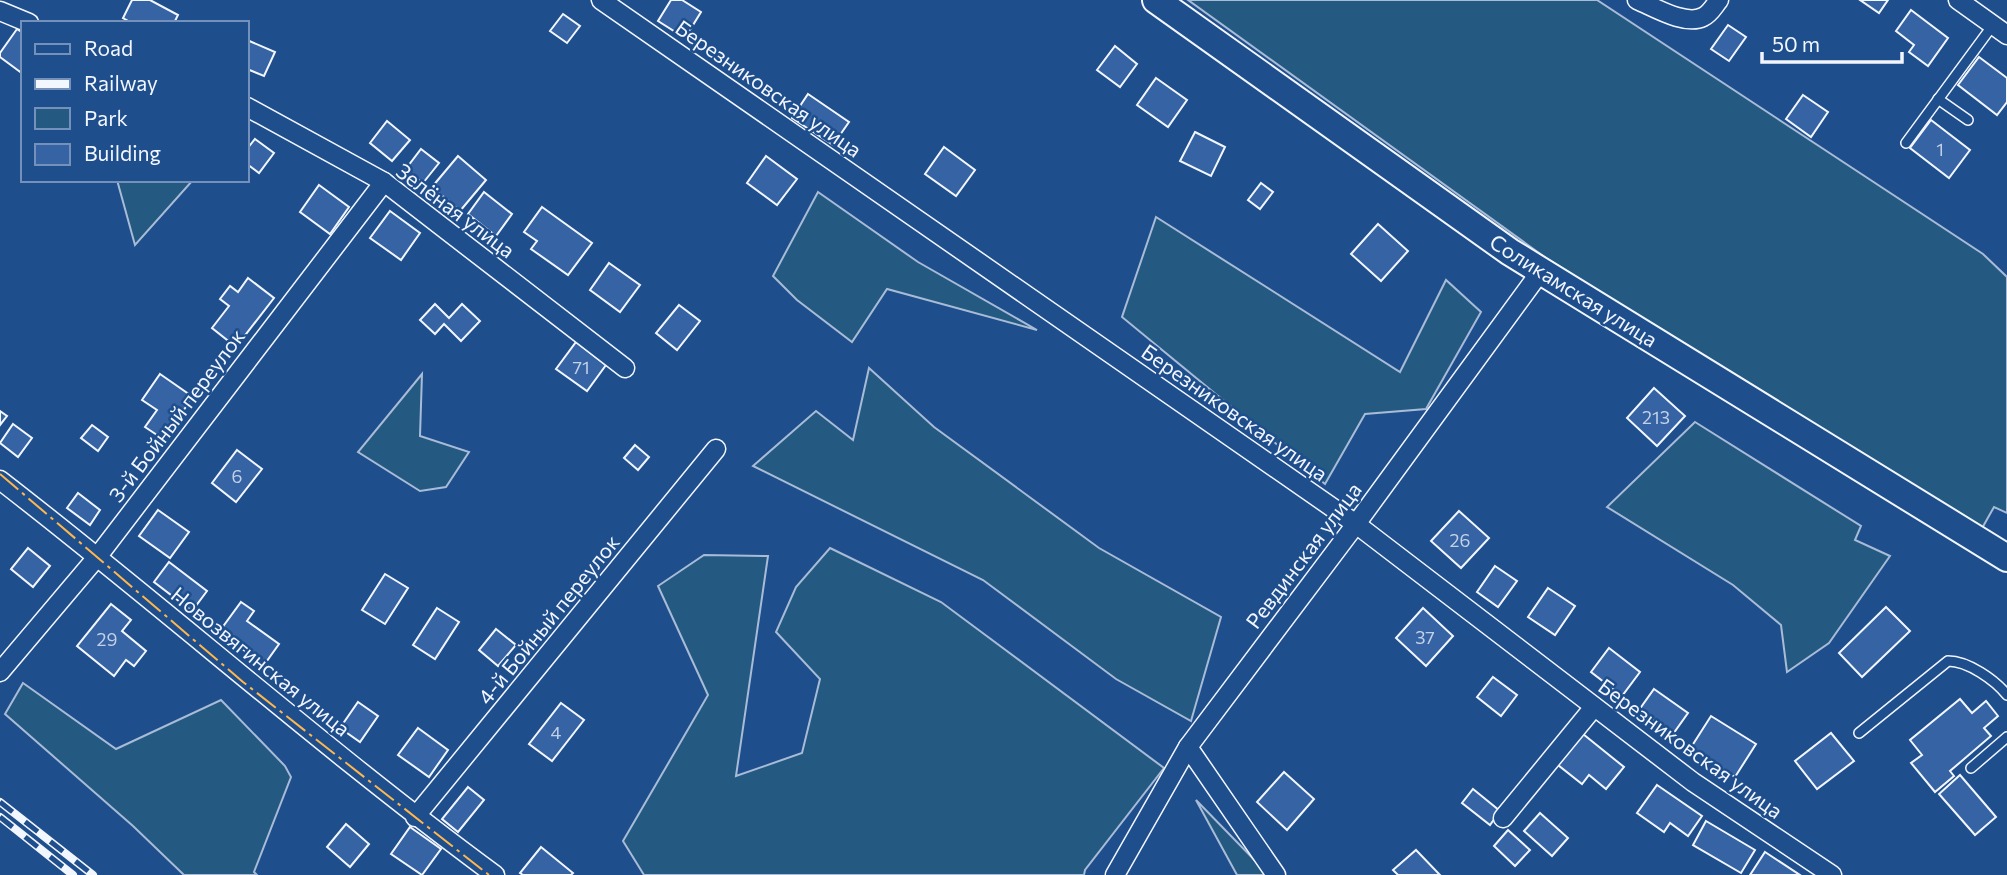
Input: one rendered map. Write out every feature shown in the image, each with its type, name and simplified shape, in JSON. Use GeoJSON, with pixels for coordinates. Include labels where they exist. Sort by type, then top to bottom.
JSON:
{"type":"FeatureCollection","features":[{"type":"Feature","properties":{"kind":"main road","name":"Соликамская улица"},"geometry":{"type":"LineString","coordinates":[[1156,0],[1510,252],[2007,558]]}},
{"type":"Feature","properties":{"kind":"street","name":"Березниковская улица"},"geometry":{"type":"LineString","coordinates":[[601,0],[1356,524],[1693,782],[1832,875]]}},
{"type":"Feature","properties":{"kind":"street"},"geometry":{"type":"LineString","coordinates":[[1637,0],[1677,16],[1693,19],[1702,18],[1711,12],[1719,0]]}},
{"type":"Feature","properties":{"kind":"street"},"geometry":{"type":"LineString","coordinates":[[1958,0],[2000,30]]}},
{"type":"Feature","properties":{"kind":"street"},"geometry":{"type":"LineString","coordinates":[[3,9],[25,21]]}},
{"type":"Feature","properties":{"kind":"street","name":"Зелёная улица"},"geometry":{"type":"LineString","coordinates":[[248,108],[384,182],[625,368]]}},
{"type":"Feature","properties":{"kind":"street","name":"3-й Бойный переулок"},"geometry":{"type":"LineString","coordinates":[[0,672],[98,555],[384,182]]}},
{"type":"Feature","properties":{"kind":"street","name":"Ревдинская улица"},"geometry":{"type":"LineString","coordinates":[[1115,875],[1188,747],[1356,524],[1541,271]]}},
{"type":"Feature","properties":{"kind":"street","name":"4-й Бойный переулок"},"geometry":{"type":"LineString","coordinates":[[415,817],[716,449]]}},
{"type":"Feature","properties":{"kind":"street","name":"Новозвягинская улица"},"geometry":{"type":"LineString","coordinates":[[0,480],[98,555],[415,817],[495,875]]}},
{"type":"Feature","properties":{"kind":"street"},"geometry":{"type":"LineString","coordinates":[[1503,818],[1594,706]]}},
{"type":"Feature","properties":{"kind":"street"},"geometry":{"type":"LineString","coordinates":[[1188,747],[1276,875]]}},
{"type":"Feature","properties":{"kind":"lane"},"geometry":{"type":"LineString","coordinates":[[1906,143],[1938,100],[2000,30]]}},
{"type":"Feature","properties":{"kind":"lane"},"geometry":{"type":"LineString","coordinates":[[1938,100],[1968,120]]}},
{"type":"Feature","properties":{"kind":"lane"},"geometry":{"type":"LineString","coordinates":[[1859,733],[1948,661],[1964,664],[2000,687],[2007,695]]}},
{"type":"Feature","properties":{"kind":"lane"},"geometry":{"type":"LineString","coordinates":[[1971,768],[2007,737]]}},
{"type":"Feature","properties":{"kind":"green space"},"geometry":{"type":"Polygon","coordinates":[[[1188,0],[1597,0],[1983,254],[2007,277],[2007,513],[1994,507],[1981,530],[1546,258],[1188,0]]]}},
{"type":"Feature","properties":{"kind":"green space"},"geometry":{"type":"Polygon","coordinates":[[[118,182],[191,182],[135,245],[118,182]]]}},
{"type":"Feature","properties":{"kind":"green space"},"geometry":{"type":"Polygon","coordinates":[[[818,192],[918,262],[1037,330],[887,289],[852,342],[797,300],[773,276],[818,192]]]}},
{"type":"Feature","properties":{"kind":"green space"},"geometry":{"type":"Polygon","coordinates":[[[1156,217],[1400,372],[1446,280],[1481,312],[1426,409],[1365,414],[1325,484],[1122,317],[1156,217]]]}},
{"type":"Feature","properties":{"kind":"green space"},"geometry":{"type":"Polygon","coordinates":[[[869,368],[934,427],[1099,548],[1221,617],[1191,721],[1116,679],[983,580],[753,466],[816,411],[853,440],[869,368]]]}},
{"type":"Feature","properties":{"kind":"green space"},"geometry":{"type":"Polygon","coordinates":[[[422,374],[420,436],[469,452],[446,487],[420,491],[358,452],[422,374]]]}},
{"type":"Feature","properties":{"kind":"green space"},"geometry":{"type":"Polygon","coordinates":[[[1695,422],[1861,526],[1855,540],[1890,556],[1829,643],[1787,672],[1781,625],[1733,585],[1607,507],[1695,422]]]}},
{"type":"Feature","properties":{"kind":"green space"},"geometry":{"type":"Polygon","coordinates":[[[830,548],[941,602],[1164,768],[1085,870],[1084,875],[644,875],[623,841],[708,695],[658,586],[704,555],[768,556],[736,776],[802,753],[820,679],[776,632],[796,587],[830,548]]]}},
{"type":"Feature","properties":{"kind":"green space"},"geometry":{"type":"Polygon","coordinates":[[[23,683],[116,749],[221,700],[285,766],[291,777],[254,872],[257,875],[184,875],[133,826],[5,714],[23,683]]]}},
{"type":"Feature","properties":{"kind":"green space"},"geometry":{"type":"Polygon","coordinates":[[[1196,800],[1269,875],[1237,875],[1196,800]]]}},
{"type":"Feature","properties":{"kind":"building"},"geometry":{"type":"Polygon","coordinates":[[[132,0],[150,0],[178,15],[175,21],[128,21],[123,18],[132,0]]]}},
{"type":"Feature","properties":{"kind":"building"},"geometry":{"type":"Polygon","coordinates":[[[671,0],[682,0],[701,12],[685,38],[658,21],[671,0]]]}},
{"type":"Feature","properties":{"kind":"building"},"geometry":{"type":"Polygon","coordinates":[[[1860,0],[1888,0],[1879,13],[1860,0]]]}},
{"type":"Feature","properties":{"kind":"building"},"geometry":{"type":"Polygon","coordinates":[[[1911,10],[1948,38],[1928,66],[1909,52],[1914,45],[1896,31],[1911,10]]]}},
{"type":"Feature","properties":{"kind":"building"},"geometry":{"type":"Polygon","coordinates":[[[563,14],[580,26],[567,43],[550,31],[563,14]]]}},
{"type":"Feature","properties":{"kind":"building"},"geometry":{"type":"Polygon","coordinates":[[[1728,25],[1746,37],[1729,61],[1711,49],[1728,25]]]}},
{"type":"Feature","properties":{"kind":"building"},"geometry":{"type":"Polygon","coordinates":[[[17,29],[21,32],[21,73],[0,57],[17,29]]]}},
{"type":"Feature","properties":{"kind":"building"},"geometry":{"type":"Polygon","coordinates":[[[248,40],[275,52],[264,76],[248,69],[248,40]]]}},
{"type":"Feature","properties":{"kind":"building"},"geometry":{"type":"Polygon","coordinates":[[[1115,46],[1137,64],[1120,87],[1097,70],[1115,46]]]}},
{"type":"Feature","properties":{"kind":"building"},"geometry":{"type":"Polygon","coordinates":[[[1979,57],[2007,78],[2007,102],[1997,115],[1958,85],[1979,57]]]}},
{"type":"Feature","properties":{"kind":"building"},"geometry":{"type":"Polygon","coordinates":[[[1156,78],[1187,100],[1168,127],[1137,105],[1156,78]]]}},
{"type":"Feature","properties":{"kind":"building"},"geometry":{"type":"Polygon","coordinates":[[[808,94],[849,122],[833,145],[792,118],[808,94]]]}},
{"type":"Feature","properties":{"kind":"building"},"geometry":{"type":"Polygon","coordinates":[[[1803,95],[1828,112],[1811,137],[1786,119],[1803,95]]]}},
{"type":"Feature","properties":{"kind":"building"},"geometry":{"type":"Polygon","coordinates":[[[1931,120],[1970,150],[1949,178],[1910,148],[1931,120]]]}},
{"type":"Feature","properties":{"kind":"building"},"geometry":{"type":"Polygon","coordinates":[[[387,121],[410,140],[392,161],[370,143],[387,121]]]}},
{"type":"Feature","properties":{"kind":"building"},"geometry":{"type":"Polygon","coordinates":[[[1195,132],[1225,147],[1211,176],[1180,161],[1195,132]]]}},
{"type":"Feature","properties":{"kind":"building"},"geometry":{"type":"Polygon","coordinates":[[[255,139],[274,153],[259,173],[248,165],[248,148],[255,139]]]}},
{"type":"Feature","properties":{"kind":"building"},"geometry":{"type":"Polygon","coordinates":[[[944,147],[975,170],[956,196],[925,174],[944,147]]]}},
{"type":"Feature","properties":{"kind":"building"},"geometry":{"type":"Polygon","coordinates":[[[421,149],[439,163],[423,183],[405,170],[421,149]]]}},
{"type":"Feature","properties":{"kind":"building"},"geometry":{"type":"Polygon","coordinates":[[[458,156],[486,180],[460,211],[432,187],[458,156]]]}},
{"type":"Feature","properties":{"kind":"building"},"geometry":{"type":"Polygon","coordinates":[[[766,156],[797,179],[777,205],[747,183],[766,156]]]}},
{"type":"Feature","properties":{"kind":"building"},"geometry":{"type":"Polygon","coordinates":[[[1261,183],[1273,192],[1260,209],[1248,200],[1261,183]]]}},
{"type":"Feature","properties":{"kind":"building"},"geometry":{"type":"Polygon","coordinates":[[[319,185],[349,207],[330,234],[300,212],[319,185]]]}},
{"type":"Feature","properties":{"kind":"building"},"geometry":{"type":"Polygon","coordinates":[[[484,192],[512,214],[496,236],[468,214],[484,192]]]}},
{"type":"Feature","properties":{"kind":"building"},"geometry":{"type":"Polygon","coordinates":[[[542,207],[592,243],[568,275],[531,249],[537,241],[524,232],[542,207]]]}},
{"type":"Feature","properties":{"kind":"building"},"geometry":{"type":"Polygon","coordinates":[[[390,211],[420,233],[401,260],[370,238],[390,211]]]}},
{"type":"Feature","properties":{"kind":"building"},"geometry":{"type":"Polygon","coordinates":[[[1378,224],[1408,251],[1381,281],[1351,254],[1378,224]]]}},
{"type":"Feature","properties":{"kind":"building"},"geometry":{"type":"Polygon","coordinates":[[[609,263],[640,285],[620,312],[590,290],[609,263]]]}},
{"type":"Feature","properties":{"kind":"building"},"geometry":{"type":"Polygon","coordinates":[[[248,278],[274,298],[236,347],[212,328],[229,306],[220,299],[230,286],[238,292],[248,278]]]}},
{"type":"Feature","properties":{"kind":"building"},"geometry":{"type":"Polygon","coordinates":[[[435,304],[449,318],[462,304],[480,321],[461,341],[444,324],[435,334],[420,320],[435,304]]]}},
{"type":"Feature","properties":{"kind":"building"},"geometry":{"type":"Polygon","coordinates":[[[679,305],[700,321],[677,350],[656,333],[679,305]]]}},
{"type":"Feature","properties":{"kind":"building"},"geometry":{"type":"Polygon","coordinates":[[[576,342],[606,365],[587,391],[556,369],[576,342]]]}},
{"type":"Feature","properties":{"kind":"building"},"geometry":{"type":"Polygon","coordinates":[[[160,374],[193,397],[163,439],[145,427],[157,410],[142,400],[160,374]]]}},
{"type":"Feature","properties":{"kind":"building"},"geometry":{"type":"Polygon","coordinates":[[[1654,388],[1685,416],[1657,446],[1627,418],[1654,388]]]}},
{"type":"Feature","properties":{"kind":"building"},"geometry":{"type":"Polygon","coordinates":[[[0,411],[7,416],[0,425],[0,411]]]}},
{"type":"Feature","properties":{"kind":"building"},"geometry":{"type":"Polygon","coordinates":[[[13,424],[32,438],[18,457],[0,443],[13,424]]]}},
{"type":"Feature","properties":{"kind":"building"},"geometry":{"type":"Polygon","coordinates":[[[92,425],[108,437],[98,451],[81,438],[92,425]]]}},
{"type":"Feature","properties":{"kind":"building"},"geometry":{"type":"Polygon","coordinates":[[[635,445],[649,457],[638,470],[624,458],[635,445]]]}},
{"type":"Feature","properties":{"kind":"building"},"geometry":{"type":"Polygon","coordinates":[[[237,450],[262,469],[236,502],[212,483],[237,450]]]}},
{"type":"Feature","properties":{"kind":"building"},"geometry":{"type":"Polygon","coordinates":[[[78,493],[100,510],[90,525],[67,508],[78,493]]]}},
{"type":"Feature","properties":{"kind":"building"},"geometry":{"type":"Polygon","coordinates":[[[158,510],[189,532],[170,558],[139,536],[158,510]]]}},
{"type":"Feature","properties":{"kind":"building"},"geometry":{"type":"Polygon","coordinates":[[[1459,511],[1489,538],[1461,568],[1431,541],[1459,511]]]}},
{"type":"Feature","properties":{"kind":"building"},"geometry":{"type":"Polygon","coordinates":[[[28,548],[50,566],[33,587],[11,569],[28,548]]]}},
{"type":"Feature","properties":{"kind":"building"},"geometry":{"type":"Polygon","coordinates":[[[169,562],[207,591],[192,611],[154,582],[169,562]]]}},
{"type":"Feature","properties":{"kind":"building"},"geometry":{"type":"Polygon","coordinates":[[[1495,566],[1517,581],[1498,607],[1477,592],[1495,566]]]}},
{"type":"Feature","properties":{"kind":"building"},"geometry":{"type":"Polygon","coordinates":[[[385,574],[408,588],[385,624],[362,610],[385,574]]]}},
{"type":"Feature","properties":{"kind":"building"},"geometry":{"type":"Polygon","coordinates":[[[1548,588],[1575,606],[1555,635],[1528,617],[1548,588]]]}},
{"type":"Feature","properties":{"kind":"building"},"geometry":{"type":"Polygon","coordinates":[[[241,602],[254,611],[247,621],[279,644],[264,665],[219,632],[241,602]]]}},
{"type":"Feature","properties":{"kind":"building"},"geometry":{"type":"Polygon","coordinates":[[[111,604],[131,620],[122,631],[146,651],[134,666],[126,660],[114,676],[77,646],[111,604]]]}},
{"type":"Feature","properties":{"kind":"building"},"geometry":{"type":"Polygon","coordinates":[[[1886,607],[1910,631],[1862,677],[1839,653],[1886,607]]]}},
{"type":"Feature","properties":{"kind":"building"},"geometry":{"type":"Polygon","coordinates":[[[437,608],[459,622],[435,659],[413,645],[437,608]]]}},
{"type":"Feature","properties":{"kind":"building"},"geometry":{"type":"Polygon","coordinates":[[[1423,608],[1453,636],[1426,666],[1396,638],[1423,608]]]}},
{"type":"Feature","properties":{"kind":"building"},"geometry":{"type":"Polygon","coordinates":[[[496,629],[516,645],[498,666],[479,650],[496,629]]]}},
{"type":"Feature","properties":{"kind":"building"},"geometry":{"type":"Polygon","coordinates":[[[1609,648],[1640,672],[1622,696],[1591,672],[1609,648]]]}},
{"type":"Feature","properties":{"kind":"building"},"geometry":{"type":"Polygon","coordinates":[[[1493,677],[1517,695],[1501,716],[1477,697],[1493,677]]]}},
{"type":"Feature","properties":{"kind":"building"},"geometry":{"type":"Polygon","coordinates":[[[1654,689],[1688,713],[1673,734],[1639,710],[1654,689]]]}},
{"type":"Feature","properties":{"kind":"building"},"geometry":{"type":"Polygon","coordinates":[[[1960,699],[1972,713],[1986,701],[1998,716],[1984,728],[1991,736],[1950,771],[1954,776],[1935,792],[1911,763],[1922,755],[1910,740],[1960,699]]]}},
{"type":"Feature","properties":{"kind":"building"},"geometry":{"type":"Polygon","coordinates":[[[358,702],[378,716],[360,742],[340,728],[358,702]]]}},
{"type":"Feature","properties":{"kind":"building"},"geometry":{"type":"Polygon","coordinates":[[[561,703],[584,720],[552,761],[529,744],[561,703]]]}},
{"type":"Feature","properties":{"kind":"building"},"geometry":{"type":"Polygon","coordinates":[[[1711,716],[1756,744],[1735,777],[1690,749],[1711,716]]]}},
{"type":"Feature","properties":{"kind":"building"},"geometry":{"type":"Polygon","coordinates":[[[418,728],[448,750],[429,777],[398,755],[418,728]]]}},
{"type":"Feature","properties":{"kind":"building"},"geometry":{"type":"Polygon","coordinates":[[[1831,733],[1854,761],[1817,789],[1795,761],[1831,733]]]}},
{"type":"Feature","properties":{"kind":"building"},"geometry":{"type":"Polygon","coordinates":[[[1583,734],[1624,767],[1606,789],[1589,775],[1582,784],[1558,765],[1583,734]]]}},
{"type":"Feature","properties":{"kind":"building"},"geometry":{"type":"Polygon","coordinates":[[[1284,772],[1314,799],[1287,830],[1257,802],[1284,772]]]}},
{"type":"Feature","properties":{"kind":"building"},"geometry":{"type":"Polygon","coordinates":[[[1960,775],[1996,817],[1975,835],[1939,794],[1960,775]]]}},
{"type":"Feature","properties":{"kind":"building"},"geometry":{"type":"Polygon","coordinates":[[[1657,785],[1702,816],[1688,836],[1670,823],[1664,832],[1637,813],[1657,785]]]}},
{"type":"Feature","properties":{"kind":"building"},"geometry":{"type":"Polygon","coordinates":[[[468,787],[484,800],[458,832],[442,819],[468,787]]]}},
{"type":"Feature","properties":{"kind":"building"},"geometry":{"type":"Polygon","coordinates":[[[1473,789],[1500,811],[1490,825],[1462,803],[1473,789]]]}},
{"type":"Feature","properties":{"kind":"building"},"geometry":{"type":"Polygon","coordinates":[[[1540,813],[1568,838],[1552,856],[1524,831],[1540,813]]]}},
{"type":"Feature","properties":{"kind":"building"},"geometry":{"type":"Polygon","coordinates":[[[1706,821],[1755,850],[1741,873],[1693,845],[1706,821]]]}},
{"type":"Feature","properties":{"kind":"building"},"geometry":{"type":"Polygon","coordinates":[[[346,824],[369,844],[350,867],[327,847],[346,824]]]}},
{"type":"Feature","properties":{"kind":"building"},"geometry":{"type":"Polygon","coordinates":[[[410,827],[441,849],[422,875],[391,854],[410,827]]]}},
{"type":"Feature","properties":{"kind":"building"},"geometry":{"type":"Polygon","coordinates":[[[1508,830],[1530,850],[1515,866],[1494,846],[1508,830]]]}},
{"type":"Feature","properties":{"kind":"building"},"geometry":{"type":"Polygon","coordinates":[[[541,847],[573,873],[520,873],[541,847]]]}},
{"type":"Feature","properties":{"kind":"building"},"geometry":{"type":"Polygon","coordinates":[[[1416,850],[1440,875],[1398,875],[1393,870],[1416,850]]]}},
{"type":"Feature","properties":{"kind":"building"},"geometry":{"type":"Polygon","coordinates":[[[1765,852],[1800,875],[1750,875],[1765,852]]]}},
{"type":"Feature","properties":{"kind":"railway"},"geometry":{"type":"LineString","coordinates":[[0,802],[93,875]]}},
{"type":"Feature","properties":{"kind":"railway"},"geometry":{"type":"LineString","coordinates":[[0,817],[73,875]]}},
{"type":"Feature","properties":{"kind":"power"},"geometry":{"type":"LineString","coordinates":[[0,474],[243,682],[489,875]]}}]}
